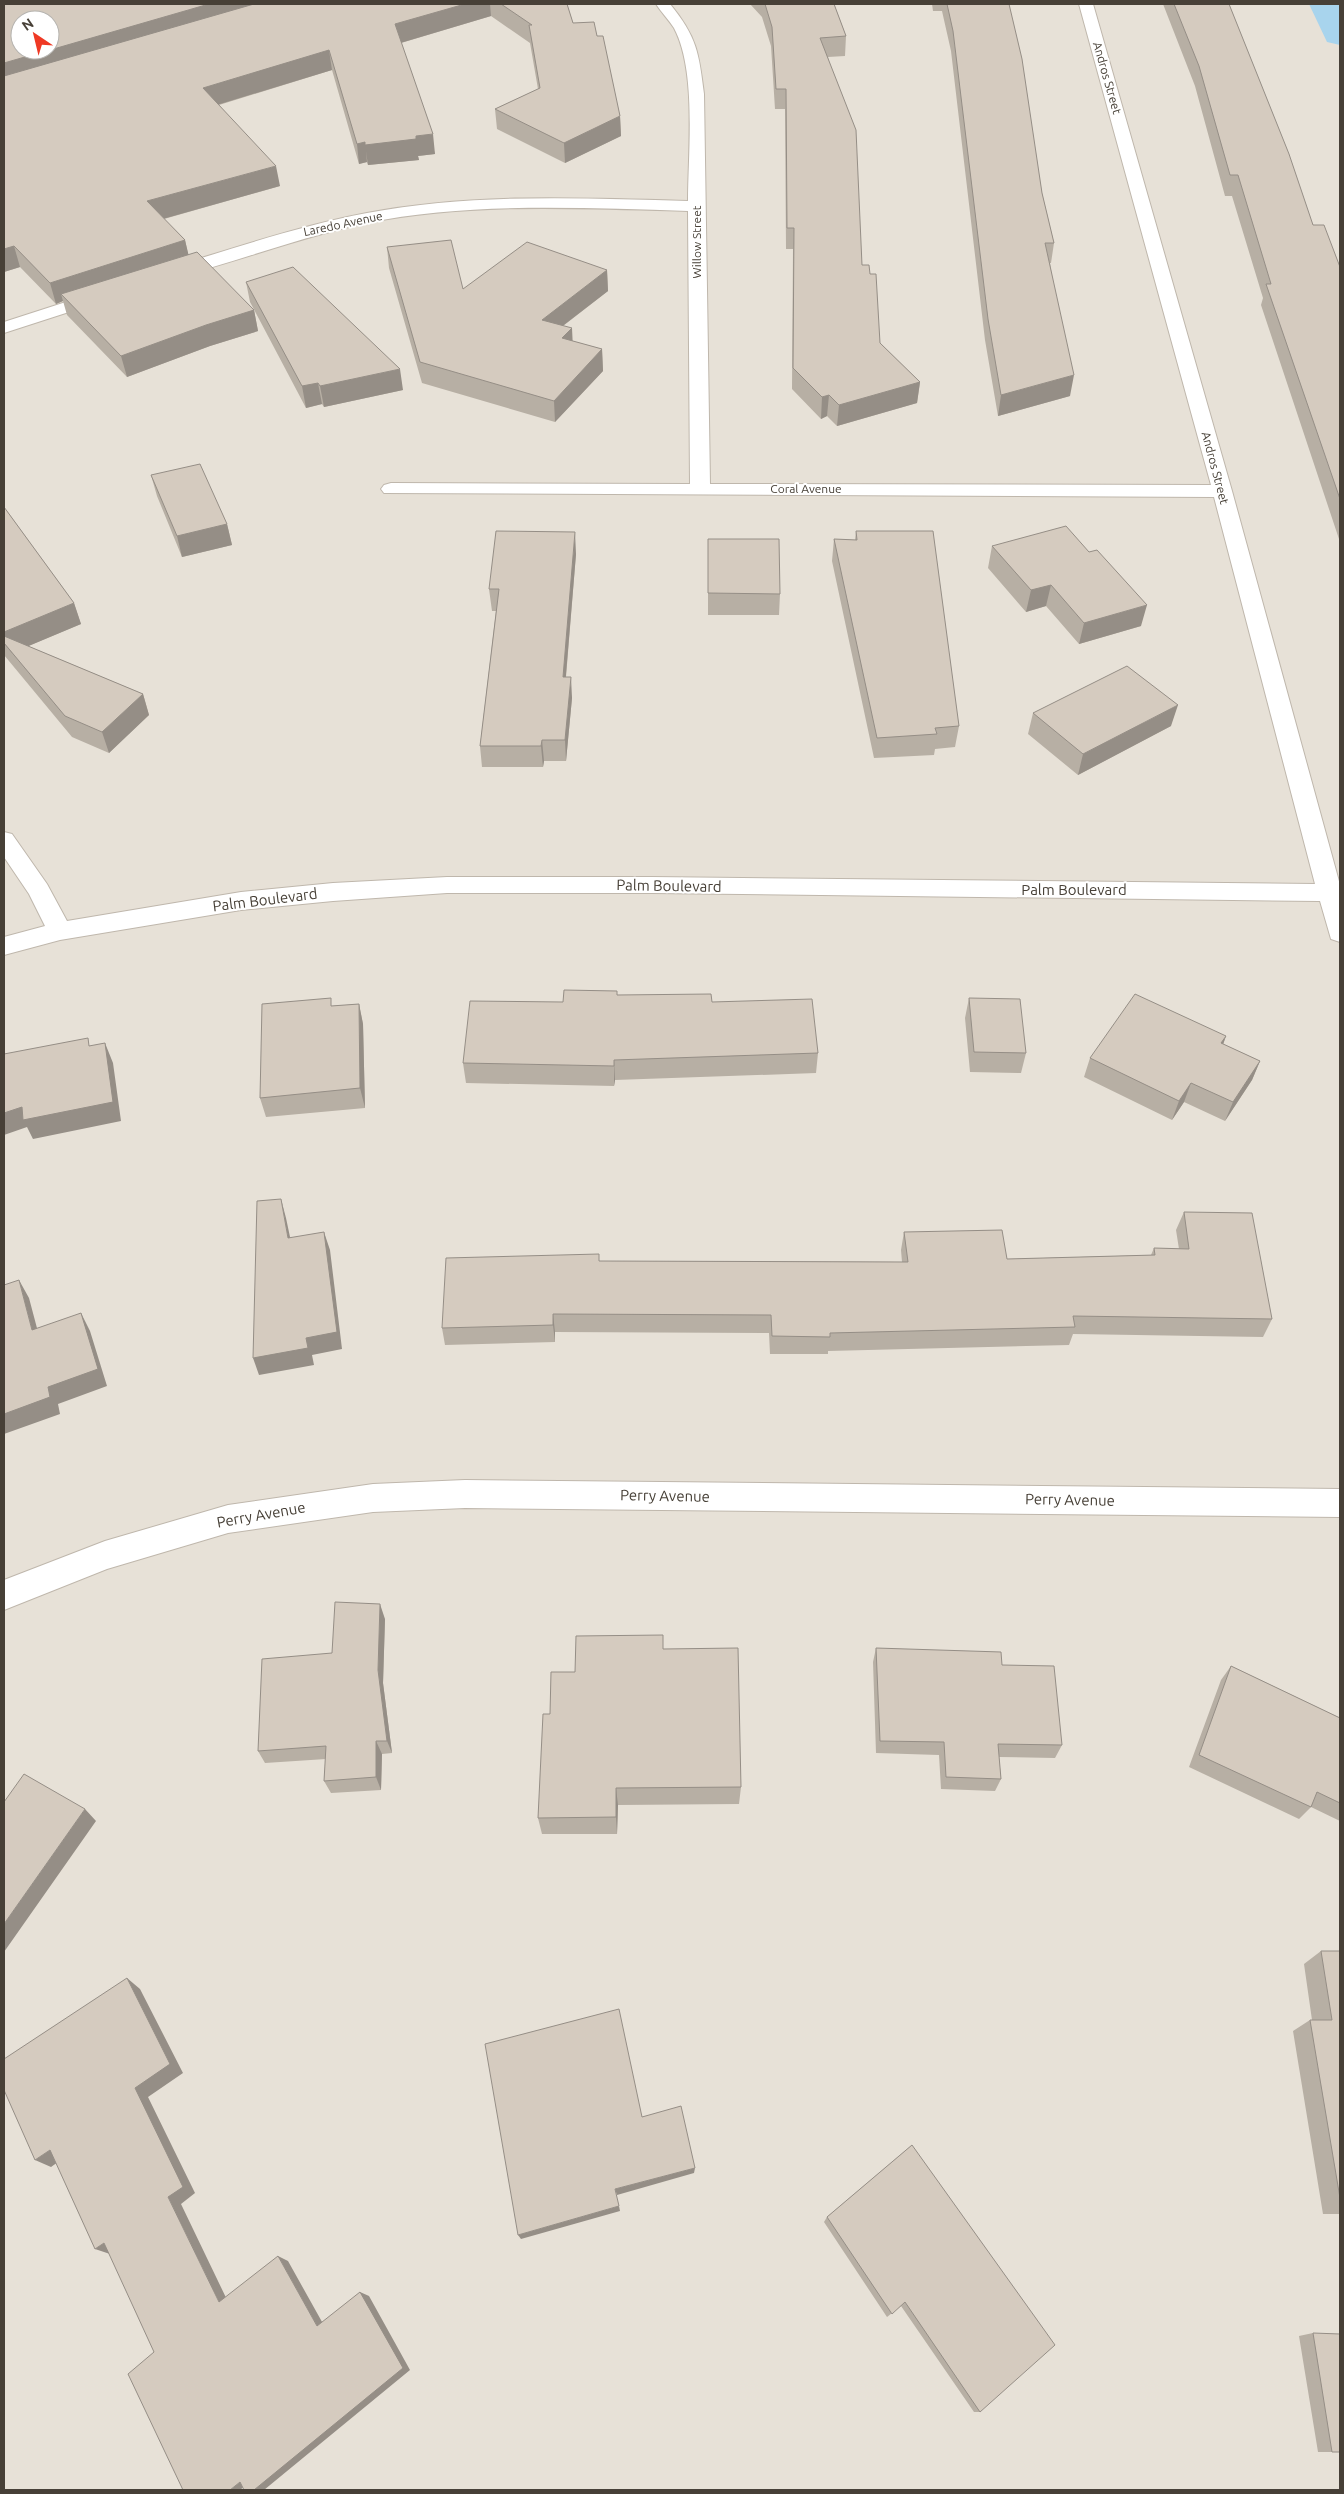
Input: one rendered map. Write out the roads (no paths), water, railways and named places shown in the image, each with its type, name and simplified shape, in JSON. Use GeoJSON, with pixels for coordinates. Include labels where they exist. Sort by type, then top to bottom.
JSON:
{"type":"FeatureCollection","features":[{"type":"Feature","properties":{"kind":"street","name":"Willow Street"},"geometry":{"type":"LineString","coordinates":[[663,4],[681,27],[691,52],[696,94],[700,489]]}},
{"type":"Feature","properties":{"kind":"street","name":"Andros Street"},"geometry":{"type":"LineString","coordinates":[[1086,4],[1335,893],[1340,933]]}},
{"type":"Feature","properties":{"kind":"street","name":"Laredo Avenue"},"geometry":{"type":"LineString","coordinates":[[155,278],[312,230],[370,218],[424,210],[541,204],[697,206]]}},
{"type":"Feature","properties":{"kind":"street"},"geometry":{"type":"LineString","coordinates":[[4,328],[118,290]]}},
{"type":"Feature","properties":{"kind":"street","name":"Coral Avenue"},"geometry":{"type":"LineString","coordinates":[[391,489],[1222,491]]}},
{"type":"Feature","properties":{"kind":"street"},"geometry":{"type":"LineString","coordinates":[[4,840],[39,890],[60,931]]}},
{"type":"Feature","properties":{"kind":"street","name":"Palm Boulevard"},"geometry":{"type":"LineString","coordinates":[[4,946],[60,931],[241,901],[333,892],[447,886],[652,885],[1335,893]]}},
{"type":"Feature","properties":{"kind":"street","name":"Perry Avenue"},"geometry":{"type":"LineString","coordinates":[[4,1595],[104,1555],[228,1519],[373,1498],[465,1494],[1340,1503]]}},
{"type":"Feature","properties":{"kind":"waterway"},"geometry":{"type":"LineString","coordinates":[[1327,4],[1340,34]]}}]}
